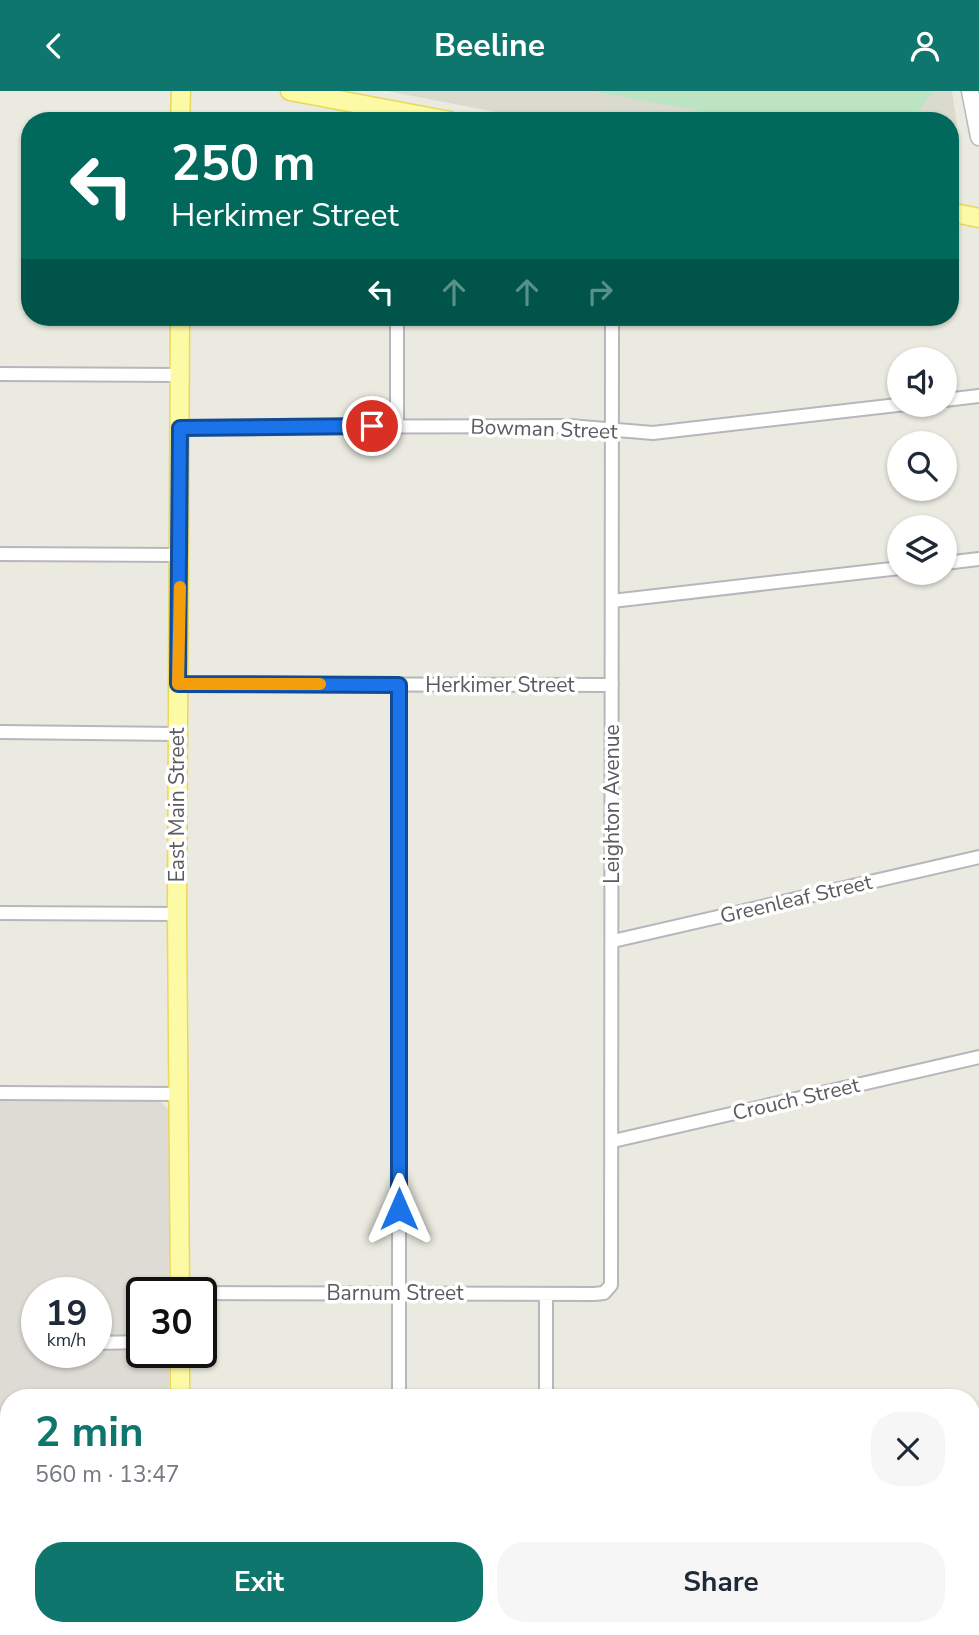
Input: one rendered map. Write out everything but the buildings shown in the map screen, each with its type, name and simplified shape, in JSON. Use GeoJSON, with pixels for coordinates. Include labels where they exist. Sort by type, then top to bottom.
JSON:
{"type":"FeatureCollection","features":[{"type":"Feature","properties":{"kind":"main road"},"geometry":{"type":"LineString","coordinates":[[180,91],[180,112]]}},
{"type":"Feature","properties":{"kind":"main road"},"geometry":{"type":"LineString","coordinates":[[290,91],[379,112]]}},
{"type":"Feature","properties":{"kind":"main road"},"geometry":{"type":"LineString","coordinates":[[970,91],[979,137]]}},
{"type":"Feature","properties":{"kind":"main road"},"geometry":{"type":"LineString","coordinates":[[959,214],[979,218]]}},
{"type":"Feature","properties":{"kind":"main road","name":"East Main Street"},"geometry":{"type":"LineString","coordinates":[[180,326],[177,734],[180,1277]]}},
{"type":"Feature","properties":{"kind":"main road"},"geometry":{"type":"LineString","coordinates":[[180,1368],[180,1389]]}},
{"type":"Feature","properties":{"kind":"street"},"geometry":{"type":"LineString","coordinates":[[397,326],[397,426]]}},
{"type":"Feature","properties":{"kind":"street","name":"Leighton Avenue"},"geometry":{"type":"LineString","coordinates":[[608,1290],[612,1277],[613,1141],[612,326]]}},
{"type":"Feature","properties":{"kind":"street"},"geometry":{"type":"LineString","coordinates":[[0,374],[180,375]]}},
{"type":"Feature","properties":{"kind":"street"},"geometry":{"type":"LineString","coordinates":[[957,399],[979,396]]}},
{"type":"Feature","properties":{"kind":"street","name":"Bowman Street"},"geometry":{"type":"LineString","coordinates":[[180,428],[570,426],[653,433],[887,406]]}},
{"type":"Feature","properties":{"kind":"street"},"geometry":{"type":"LineString","coordinates":[[0,554],[180,555]]}},
{"type":"Feature","properties":{"kind":"street"},"geometry":{"type":"LineString","coordinates":[[957,562],[979,559]]}},
{"type":"Feature","properties":{"kind":"street"},"geometry":{"type":"LineString","coordinates":[[612,601],[887,569]]}},
{"type":"Feature","properties":{"kind":"street","name":"Herkimer Street"},"geometry":{"type":"LineString","coordinates":[[178,684],[612,685]]}},
{"type":"Feature","properties":{"kind":"street"},"geometry":{"type":"LineString","coordinates":[[399,685],[399,1389]]}},
{"type":"Feature","properties":{"kind":"street"},"geometry":{"type":"LineString","coordinates":[[0,732],[177,734]]}},
{"type":"Feature","properties":{"kind":"street","name":"Greenleaf Street"},"geometry":{"type":"LineString","coordinates":[[613,941],[979,857]]}},
{"type":"Feature","properties":{"kind":"street"},"geometry":{"type":"LineString","coordinates":[[0,913],[177,914]]}},
{"type":"Feature","properties":{"kind":"street","name":"Crouch Street"},"geometry":{"type":"LineString","coordinates":[[613,1141],[979,1057]]}},
{"type":"Feature","properties":{"kind":"street"},"geometry":{"type":"LineString","coordinates":[[0,1093],[177,1094]]}},
{"type":"Feature","properties":{"kind":"street","name":"Barnum Street"},"geometry":{"type":"LineString","coordinates":[[217,1293],[594,1294],[608,1290]]}},
{"type":"Feature","properties":{"kind":"street"},"geometry":{"type":"LineString","coordinates":[[546,1294],[546,1389]]}},
{"type":"Feature","properties":{"kind":"shaded area"},"geometry":{"type":"Polygon","coordinates":[[[387,91],[952,91],[955,112],[496,112],[387,91]]]}},
{"type":"Feature","properties":{"kind":"shaded area"},"geometry":{"type":"Polygon","coordinates":[[[0,1101],[159,1101],[169,1110],[169,1277],[126,1277],[126,1368],[169,1368],[169,1389],[0,1389],[0,1101]]]}},
{"type":"Feature","properties":{"kind":"green space"},"geometry":{"type":"Polygon","coordinates":[[[592,91],[933,91],[918,112],[705,112],[592,91]]]}},
{"type":"Feature","properties":{"kind":"slow traffic"},"geometry":{"type":"LineString","coordinates":[[180,587],[178,684],[320,684]]}},
{"type":"Feature","properties":{"kind":"route"},"geometry":{"type":"LineString","coordinates":[[372,426],[180,428],[178,684],[399,685],[399,1209]]}}]}
